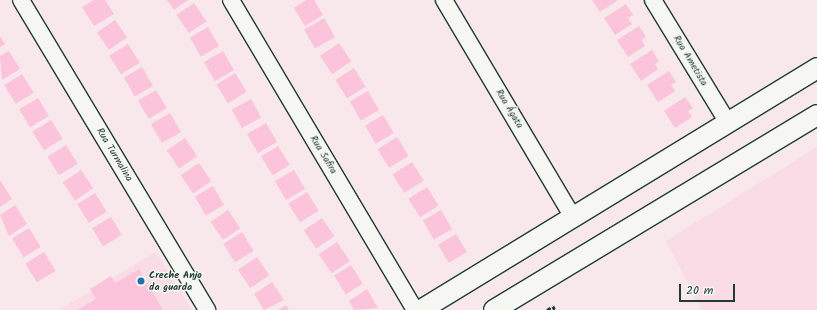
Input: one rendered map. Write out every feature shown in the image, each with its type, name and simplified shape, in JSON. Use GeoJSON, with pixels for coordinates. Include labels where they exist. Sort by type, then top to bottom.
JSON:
{"type":"FeatureCollection","features":[{"type":"Feature","properties":{"kind":"street","name":"Rua Turmalina"},"geometry":{"type":"LineString","coordinates":[[21,0],[207,310]]}},
{"type":"Feature","properties":{"kind":"street","name":"Rua Safira"},"geometry":{"type":"LineString","coordinates":[[231,0],[415,310]]}},
{"type":"Feature","properties":{"kind":"street","name":"Rua Ágata"},"geometry":{"type":"LineString","coordinates":[[444,0],[573,217]]}},
{"type":"Feature","properties":{"kind":"street","name":"Rua Ametista"},"geometry":{"type":"LineString","coordinates":[[653,0],[728,123]]}},
{"type":"Feature","properties":{"kind":"street"},"geometry":{"type":"LineString","coordinates":[[421,310],[817,68]]}},
{"type":"Feature","properties":{"kind":"street"},"geometry":{"type":"LineString","coordinates":[[494,310],[817,115]]}},
{"type":"Feature","properties":{"kind":"path"},"geometry":{"type":"LineString","coordinates":[[547,310],[553,306],[555,310]]}},
{"type":"Feature","properties":{"kind":"shaded area"},"geometry":{"type":"Polygon","coordinates":[[[817,147],[817,310],[702,310],[666,241],[817,147]]]}},
{"type":"Feature","properties":{"kind":"shaded area","name":"Creche Anjo da guarda"},"geometry":{"type":"Polygon","coordinates":[[[156,252],[192,310],[59,310],[156,252]]]}},
{"type":"Feature","properties":{"kind":"building"},"geometry":{"type":"Polygon","coordinates":[[[94,0],[105,0],[114,14],[94,26],[82,7],[94,0]]]}},
{"type":"Feature","properties":{"kind":"building"},"geometry":{"type":"Polygon","coordinates":[[[167,0],[188,0],[174,10],[167,0]]]}},
{"type":"Feature","properties":{"kind":"building"},"geometry":{"type":"Polygon","coordinates":[[[306,0],[314,0],[323,15],[305,26],[294,8],[306,0]]]}},
{"type":"Feature","properties":{"kind":"building"},"geometry":{"type":"Polygon","coordinates":[[[592,0],[617,0],[617,1],[600,12],[592,0]]]}},
{"type":"Feature","properties":{"kind":"building"},"geometry":{"type":"Polygon","coordinates":[[[194,3],[206,21],[189,33],[177,15],[194,3]]]}},
{"type":"Feature","properties":{"kind":"building"},"geometry":{"type":"Polygon","coordinates":[[[626,4],[633,15],[628,18],[632,24],[615,35],[604,18],[626,4]]]}},
{"type":"Feature","properties":{"kind":"building"},"geometry":{"type":"Polygon","coordinates":[[[324,18],[335,37],[315,49],[304,30],[324,18]]]}},
{"type":"Feature","properties":{"kind":"building"},"geometry":{"type":"Polygon","coordinates":[[[115,20],[127,37],[109,50],[97,33],[115,20]]]}},
{"type":"Feature","properties":{"kind":"building"},"geometry":{"type":"Polygon","coordinates":[[[639,26],[646,37],[642,40],[645,46],[628,57],[617,40],[639,26]]]}},
{"type":"Feature","properties":{"kind":"building"},"geometry":{"type":"Polygon","coordinates":[[[208,27],[219,46],[201,57],[190,38],[208,27]]]}},
{"type":"Feature","properties":{"kind":"building"},"geometry":{"type":"Polygon","coordinates":[[[0,36],[5,44],[0,47],[0,36]]]}},
{"type":"Feature","properties":{"kind":"building"},"geometry":{"type":"Polygon","coordinates":[[[339,43],[351,61],[332,74],[320,56],[339,43]]]}},
{"type":"Feature","properties":{"kind":"building"},"geometry":{"type":"Polygon","coordinates":[[[128,44],[140,63],[121,74],[109,56],[128,44]]]}},
{"type":"Feature","properties":{"kind":"building"},"geometry":{"type":"Polygon","coordinates":[[[652,50],[659,61],[655,64],[658,69],[641,81],[630,64],[652,50]]]}},
{"type":"Feature","properties":{"kind":"building"},"geometry":{"type":"Polygon","coordinates":[[[9,51],[20,69],[2,80],[0,56],[9,51]]]}},
{"type":"Feature","properties":{"kind":"building"},"geometry":{"type":"Polygon","coordinates":[[[223,51],[234,70],[215,81],[204,62],[223,51]]]}},
{"type":"Feature","properties":{"kind":"building"},"geometry":{"type":"Polygon","coordinates":[[[142,67],[153,86],[135,97],[124,78],[142,67]]]}},
{"type":"Feature","properties":{"kind":"building"},"geometry":{"type":"Polygon","coordinates":[[[354,68],[366,87],[347,98],[335,80],[354,68]]]}},
{"type":"Feature","properties":{"kind":"building"},"geometry":{"type":"Polygon","coordinates":[[[669,71],[676,82],[671,85],[675,91],[658,102],[647,85],[669,71]]]}},
{"type":"Feature","properties":{"kind":"building"},"geometry":{"type":"Polygon","coordinates":[[[235,73],[247,92],[228,103],[216,85],[235,73]]]}},
{"type":"Feature","properties":{"kind":"building"},"geometry":{"type":"Polygon","coordinates":[[[22,74],[34,93],[16,104],[4,85],[22,74]]]}},
{"type":"Feature","properties":{"kind":"building"},"geometry":{"type":"Polygon","coordinates":[[[156,90],[167,108],[149,119],[138,101],[156,90]]]}},
{"type":"Feature","properties":{"kind":"building"},"geometry":{"type":"Polygon","coordinates":[[[368,91],[379,110],[361,121],[350,102],[368,91]]]}},
{"type":"Feature","properties":{"kind":"building"},"geometry":{"type":"Polygon","coordinates":[[[685,97],[693,108],[688,111],[692,117],[675,128],[664,111],[685,97]]]}},
{"type":"Feature","properties":{"kind":"building"},"geometry":{"type":"Polygon","coordinates":[[[38,98],[49,116],[30,127],[19,109],[38,98]]]}},
{"type":"Feature","properties":{"kind":"building"},"geometry":{"type":"Polygon","coordinates":[[[251,99],[261,117],[242,128],[232,110],[251,99]]]}},
{"type":"Feature","properties":{"kind":"building"},"geometry":{"type":"Polygon","coordinates":[[[170,113],[181,132],[162,143],[151,124],[170,113]]]}},
{"type":"Feature","properties":{"kind":"building"},"geometry":{"type":"Polygon","coordinates":[[[383,115],[394,133],[376,144],[365,126],[383,115]]]}},
{"type":"Feature","properties":{"kind":"building"},"geometry":{"type":"Polygon","coordinates":[[[51,120],[63,139],[44,150],[32,132],[51,120]]]}},
{"type":"Feature","properties":{"kind":"building"},"geometry":{"type":"Polygon","coordinates":[[[266,123],[277,142],[258,153],[247,134],[266,123]]]}},
{"type":"Feature","properties":{"kind":"building"},"geometry":{"type":"Polygon","coordinates":[[[397,137],[409,156],[389,168],[377,149],[397,137]]]}},
{"type":"Feature","properties":{"kind":"building"},"geometry":{"type":"Polygon","coordinates":[[[185,138],[197,156],[179,169],[167,150],[185,138]]]}},
{"type":"Feature","properties":{"kind":"building"},"geometry":{"type":"Polygon","coordinates":[[[66,145],[78,164],[59,175],[47,157],[66,145]]]}},
{"type":"Feature","properties":{"kind":"building"},"geometry":{"type":"Polygon","coordinates":[[[278,146],[290,165],[273,175],[261,157],[278,146]]]}},
{"type":"Feature","properties":{"kind":"building"},"geometry":{"type":"Polygon","coordinates":[[[412,162],[424,181],[404,193],[392,174],[412,162]]]}},
{"type":"Feature","properties":{"kind":"building"},"geometry":{"type":"Polygon","coordinates":[[[199,163],[211,181],[193,194],[181,175],[199,163]]]}},
{"type":"Feature","properties":{"kind":"building"},"geometry":{"type":"Polygon","coordinates":[[[81,170],[93,188],[75,201],[63,182],[81,170]]]}},
{"type":"Feature","properties":{"kind":"building"},"geometry":{"type":"Polygon","coordinates":[[[294,170],[305,189],[286,200],[275,181],[294,170]]]}},
{"type":"Feature","properties":{"kind":"building"},"geometry":{"type":"Polygon","coordinates":[[[0,180],[12,199],[0,207],[0,180]]]}},
{"type":"Feature","properties":{"kind":"building"},"geometry":{"type":"Polygon","coordinates":[[[213,186],[224,205],[206,216],[195,196],[213,186]]]}},
{"type":"Feature","properties":{"kind":"building"},"geometry":{"type":"Polygon","coordinates":[[[427,187],[439,206],[420,217],[408,199],[427,187]]]}},
{"type":"Feature","properties":{"kind":"building"},"geometry":{"type":"Polygon","coordinates":[[[307,192],[319,211],[300,222],[288,204],[307,192]]]}},
{"type":"Feature","properties":{"kind":"building"},"geometry":{"type":"Polygon","coordinates":[[[95,193],[107,212],[89,223],[77,204],[95,193]]]}},
{"type":"Feature","properties":{"kind":"building"},"geometry":{"type":"Polygon","coordinates":[[[15,205],[27,224],[9,236],[0,215],[15,205]]]}},
{"type":"Feature","properties":{"kind":"building"},"geometry":{"type":"Polygon","coordinates":[[[228,210],[240,228],[223,240],[211,222],[228,210]]]}},
{"type":"Feature","properties":{"kind":"building"},"geometry":{"type":"Polygon","coordinates":[[[441,210],[452,229],[434,240],[423,220],[441,210]]]}},
{"type":"Feature","properties":{"kind":"building"},"geometry":{"type":"Polygon","coordinates":[[[111,217],[122,235],[103,246],[92,228],[111,217]]]}},
{"type":"Feature","properties":{"kind":"building"},"geometry":{"type":"Polygon","coordinates":[[[322,218],[334,236],[316,249],[304,230],[322,218]]]}},
{"type":"Feature","properties":{"kind":"building"},"geometry":{"type":"Polygon","coordinates":[[[29,228],[41,247],[24,257],[12,239],[29,228]]]}},
{"type":"Feature","properties":{"kind":"building"},"geometry":{"type":"Polygon","coordinates":[[[242,232],[254,251],[235,262],[223,244],[242,232]]]}},
{"type":"Feature","properties":{"kind":"building"},"geometry":{"type":"Polygon","coordinates":[[[456,234],[467,252],[449,263],[438,245],[456,234]]]}},
{"type":"Feature","properties":{"kind":"building"},"geometry":{"type":"Polygon","coordinates":[[[337,242],[350,261],[332,273],[319,254],[337,242]]]}},
{"type":"Feature","properties":{"kind":"building"},"geometry":{"type":"Polygon","coordinates":[[[44,252],[56,271],[37,282],[25,264],[44,252]]]}},
{"type":"Feature","properties":{"kind":"building"},"geometry":{"type":"Polygon","coordinates":[[[257,257],[269,275],[250,288],[238,270],[257,257]]]}},
{"type":"Feature","properties":{"kind":"building"},"geometry":{"type":"Polygon","coordinates":[[[351,265],[363,284],[346,294],[334,276],[351,265]]]}},
{"type":"Feature","properties":{"kind":"building"},"geometry":{"type":"Polygon","coordinates":[[[139,269],[163,310],[77,310],[96,299],[90,289],[111,276],[115,283],[139,269]]]}},
{"type":"Feature","properties":{"kind":"building"},"geometry":{"type":"Polygon","coordinates":[[[272,282],[284,300],[264,310],[254,294],[272,282]]]}},
{"type":"Feature","properties":{"kind":"building"},"geometry":{"type":"Polygon","coordinates":[[[367,289],[378,308],[354,310],[349,301],[367,289]]]}},
{"type":"Feature","properties":{"kind":"building"},"geometry":{"type":"Polygon","coordinates":[[[286,305],[289,310],[278,310],[286,305]]]}},
{"type":"Feature","properties":{"kind":"place","name":"Creche Anjo da guarda"},"geometry":{"type":"Point","coordinates":[141,281]}}]}
